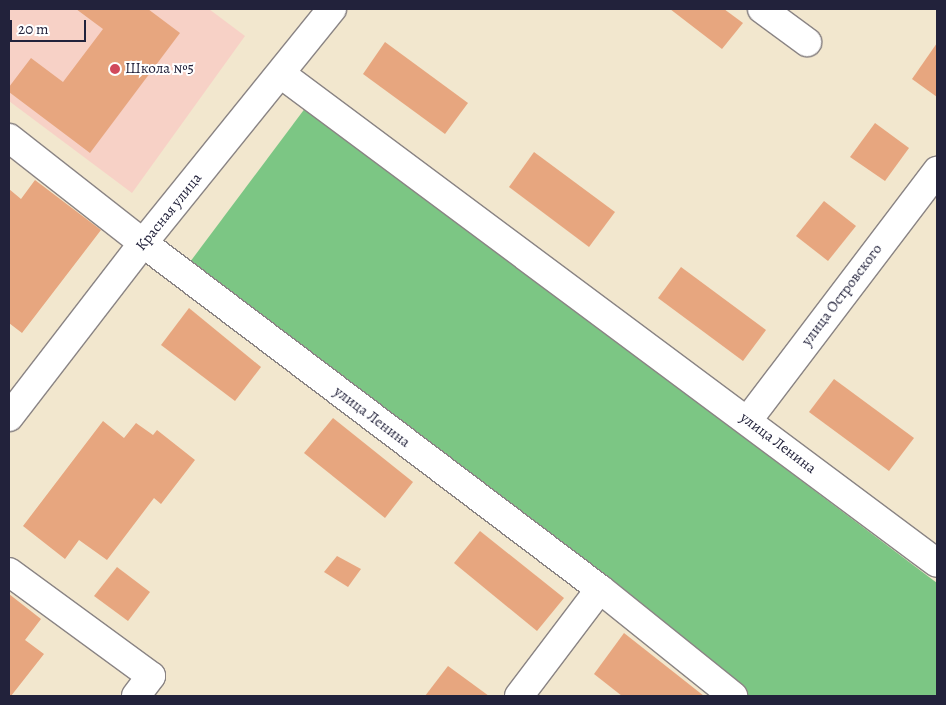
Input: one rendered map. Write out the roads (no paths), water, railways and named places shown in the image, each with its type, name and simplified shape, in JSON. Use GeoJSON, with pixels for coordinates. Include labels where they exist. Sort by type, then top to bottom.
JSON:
{"type":"FeatureCollection","features":[{"type":"Feature","properties":{"kind":"street","name":"Красная улица"},"geometry":{"type":"LineString","coordinates":[[9,417],[143,244],[332,9]]}},
{"type":"Feature","properties":{"kind":"street"},"geometry":{"type":"LineString","coordinates":[[762,9],[807,42]]}},
{"type":"Feature","properties":{"kind":"street","name":"улица Ленина"},"geometry":{"type":"LineString","coordinates":[[281,74],[748,420],[937,563]]}},
{"type":"Feature","properties":{"kind":"street","name":"улица Ленина"},"geometry":{"type":"LineString","coordinates":[[9,138],[143,244],[600,589],[733,696]]}},
{"type":"Feature","properties":{"kind":"street","name":"улица Островского"},"geometry":{"type":"LineString","coordinates":[[748,420],[937,171]]}},
{"type":"Feature","properties":{"kind":"street"},"geometry":{"type":"LineString","coordinates":[[9,572],[151,676],[136,696]]}},
{"type":"Feature","properties":{"kind":"street"},"geometry":{"type":"LineString","coordinates":[[518,696],[600,589]]}},
{"type":"Feature","properties":{"kind":"place","name":"Школа №5"},"geometry":{"type":"Point","coordinates":[115,69]}}]}
